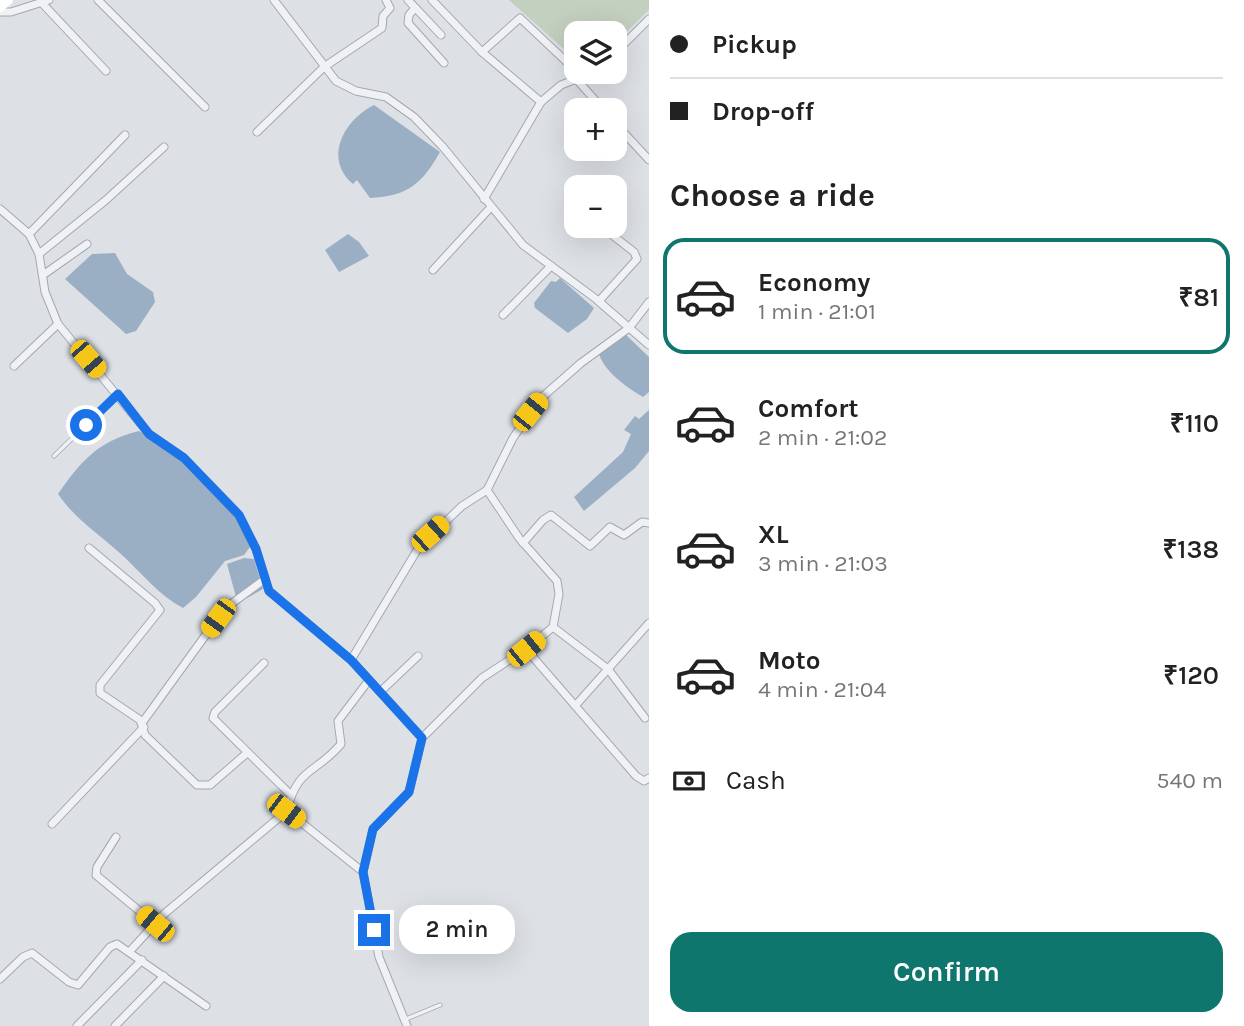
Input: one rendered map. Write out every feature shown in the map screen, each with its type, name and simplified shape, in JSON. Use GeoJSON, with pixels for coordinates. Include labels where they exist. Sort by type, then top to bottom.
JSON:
{"type":"FeatureCollection","features":[{"type":"Feature","properties":{"kind":"street"},"geometry":{"type":"LineString","coordinates":[[8,0],[0,9],[11,12],[45,1],[106,71]]}},
{"type":"Feature","properties":{"kind":"street"},"geometry":{"type":"LineString","coordinates":[[98,0],[205,107]]}},
{"type":"Feature","properties":{"kind":"street"},"geometry":{"type":"LineString","coordinates":[[274,0],[324,67],[345,87],[386,97],[414,117],[443,147],[523,245],[599,301],[649,345]]}},
{"type":"Feature","properties":{"kind":"street"},"geometry":{"type":"LineString","coordinates":[[257,132],[324,67],[382,28],[383,16],[390,8],[386,0]]}},
{"type":"Feature","properties":{"kind":"street"},"geometry":{"type":"LineString","coordinates":[[408,0],[441,35]]}},
{"type":"Feature","properties":{"kind":"street"},"geometry":{"type":"LineString","coordinates":[[432,0],[482,52],[541,102]]}},
{"type":"Feature","properties":{"kind":"street"},"geometry":{"type":"LineString","coordinates":[[415,8],[408,23],[444,63]]}},
{"type":"Feature","properties":{"kind":"street"},"geometry":{"type":"LineString","coordinates":[[482,52],[520,18],[564,59]]}},
{"type":"Feature","properties":{"kind":"street"},"geometry":{"type":"LineString","coordinates":[[627,41],[646,22],[649,31]]}},
{"type":"Feature","properties":{"kind":"street"},"geometry":{"type":"LineString","coordinates":[[484,199],[541,102],[564,84]]}},
{"type":"Feature","properties":{"kind":"street"},"geometry":{"type":"LineString","coordinates":[[581,84],[593,98]]}},
{"type":"Feature","properties":{"kind":"street"},"geometry":{"type":"LineString","coordinates":[[29,234],[125,135]]}},
{"type":"Feature","properties":{"kind":"street"},"geometry":{"type":"LineString","coordinates":[[627,136],[649,160]]}},
{"type":"Feature","properties":{"kind":"street"},"geometry":{"type":"LineString","coordinates":[[40,254],[106,200],[164,147]]}},
{"type":"Feature","properties":{"kind":"street"},"geometry":{"type":"LineString","coordinates":[[433,270],[491,207]]}},
{"type":"Feature","properties":{"kind":"street"},"geometry":{"type":"LineString","coordinates":[[0,209],[29,234],[40,254],[50,308],[58,324],[149,434],[184,458],[239,515],[256,549],[269,591],[351,660],[422,738]]}},
{"type":"Feature","properties":{"kind":"street"},"geometry":{"type":"LineString","coordinates":[[599,301],[636,259],[634,252],[615,238]]}},
{"type":"Feature","properties":{"kind":"street"},"geometry":{"type":"LineString","coordinates":[[43,275],[87,244]]}},
{"type":"Feature","properties":{"kind":"street"},"geometry":{"type":"LineString","coordinates":[[503,315],[551,266]]}},
{"type":"Feature","properties":{"kind":"street"},"geometry":{"type":"LineString","coordinates":[[351,660],[419,547],[462,506],[487,490],[513,438],[541,399],[581,363],[629,328],[649,302]]}},
{"type":"Feature","properties":{"kind":"street"},"geometry":{"type":"LineString","coordinates":[[14,366],[58,324]]}},
{"type":"Feature","properties":{"kind":"street"},"geometry":{"type":"LineString","coordinates":[[406,1023],[379,957],[363,872],[373,829],[409,792],[422,738],[482,678],[554,627],[559,587],[552,573],[523,543],[487,490]]}},
{"type":"Feature","properties":{"kind":"street"},"geometry":{"type":"LineString","coordinates":[[523,543],[542,520],[551,515],[590,546],[610,527],[625,535],[642,522],[649,523]]}},
{"type":"Feature","properties":{"kind":"street"},"geometry":{"type":"LineString","coordinates":[[89,548],[160,610],[99,689],[100,693],[143,725],[145,735],[201,787],[210,785],[247,753]]}},
{"type":"Feature","properties":{"kind":"street"},"geometry":{"type":"LineString","coordinates":[[52,824],[143,725],[218,618],[231,604],[265,579]]}},
{"type":"Feature","properties":{"kind":"street"},"geometry":{"type":"LineString","coordinates":[[575,706],[649,623]]}},
{"type":"Feature","properties":{"kind":"street"},"geometry":{"type":"LineString","coordinates":[[554,627],[608,668],[645,718]]}},
{"type":"Feature","properties":{"kind":"street"},"geometry":{"type":"LineString","coordinates":[[526,649],[636,776],[644,781],[649,778]]}},
{"type":"Feature","properties":{"kind":"street"},"geometry":{"type":"LineString","coordinates":[[380,692],[418,656]]}},
{"type":"Feature","properties":{"kind":"street"},"geometry":{"type":"LineString","coordinates":[[264,663],[213,715],[214,722],[290,795]]}},
{"type":"Feature","properties":{"kind":"street"},"geometry":{"type":"LineString","coordinates":[[130,951],[155,924],[286,811],[290,795],[298,781],[338,748],[341,739],[338,721],[369,680]]}},
{"type":"Feature","properties":{"kind":"street"},"geometry":{"type":"LineString","coordinates":[[286,811],[363,872]]}},
{"type":"Feature","properties":{"kind":"street"},"geometry":{"type":"LineString","coordinates":[[116,837],[97,867],[96,875],[155,924]]}},
{"type":"Feature","properties":{"kind":"street"},"geometry":{"type":"LineString","coordinates":[[0,979],[23,957],[32,953],[69,982],[78,985],[113,944],[130,951],[205,1006]]}},
{"type":"Feature","properties":{"kind":"street"},"geometry":{"type":"LineString","coordinates":[[77,1026],[142,960]]}},
{"type":"Feature","properties":{"kind":"street"},"geometry":{"type":"LineString","coordinates":[[115,1026],[164,976]]}},
{"type":"Feature","properties":{"kind":"lane"},"geometry":{"type":"LineString","coordinates":[[54,456],[118,394]]}},
{"type":"Feature","properties":{"kind":"lane"},"geometry":{"type":"LineString","coordinates":[[406,1023],[440,1005]]}},
{"type":"Feature","properties":{"kind":"green space"},"geometry":{"type":"Polygon","coordinates":[[[509,0],[649,0],[649,10],[627,31],[627,21],[564,21],[564,49],[509,0]]]}},
{"type":"Feature","properties":{"kind":"water"},"geometry":{"type":"Polygon","coordinates":[[[374,105],[440,152],[427,172],[412,186],[394,194],[370,198],[357,180],[353,184],[344,174],[339,163],[339,152],[346,130],[354,120],[374,105]]]}},
{"type":"Feature","properties":{"kind":"water"},"geometry":{"type":"Polygon","coordinates":[[[348,234],[359,242],[369,256],[339,272],[325,250],[348,234]]]}},
{"type":"Feature","properties":{"kind":"water"},"geometry":{"type":"Polygon","coordinates":[[[115,253],[127,274],[153,292],[155,302],[136,331],[126,334],[65,279],[92,254],[115,253]]]}},
{"type":"Feature","properties":{"kind":"water"},"geometry":{"type":"Polygon","coordinates":[[[560,278],[594,308],[587,319],[568,333],[535,308],[534,303],[551,281],[556,282],[560,278]]]}},
{"type":"Feature","properties":{"kind":"water"},"geometry":{"type":"Polygon","coordinates":[[[626,335],[649,357],[649,392],[643,397],[610,372],[598,351],[626,335]]]}},
{"type":"Feature","properties":{"kind":"water"},"geometry":{"type":"Polygon","coordinates":[[[649,410],[649,451],[635,468],[584,511],[574,497],[623,452],[631,434],[624,430],[635,416],[639,419],[649,410]]]}},
{"type":"Feature","properties":{"kind":"water"},"geometry":{"type":"Polygon","coordinates":[[[139,431],[171,449],[239,515],[250,547],[244,555],[225,561],[196,597],[183,608],[158,590],[80,519],[58,494],[83,462],[101,447],[112,440],[139,431]]]}},
{"type":"Feature","properties":{"kind":"water"},"geometry":{"type":"Polygon","coordinates":[[[244,558],[254,559],[263,589],[247,598],[236,597],[227,564],[244,558]]]}},
{"type":"Feature","properties":{"kind":"route"},"geometry":{"type":"LineString","coordinates":[[86,425],[118,394],[149,434],[184,458],[215,487],[239,515],[256,549],[269,591],[351,660],[422,738],[409,792],[373,829],[363,872],[374,930]]}}]}
